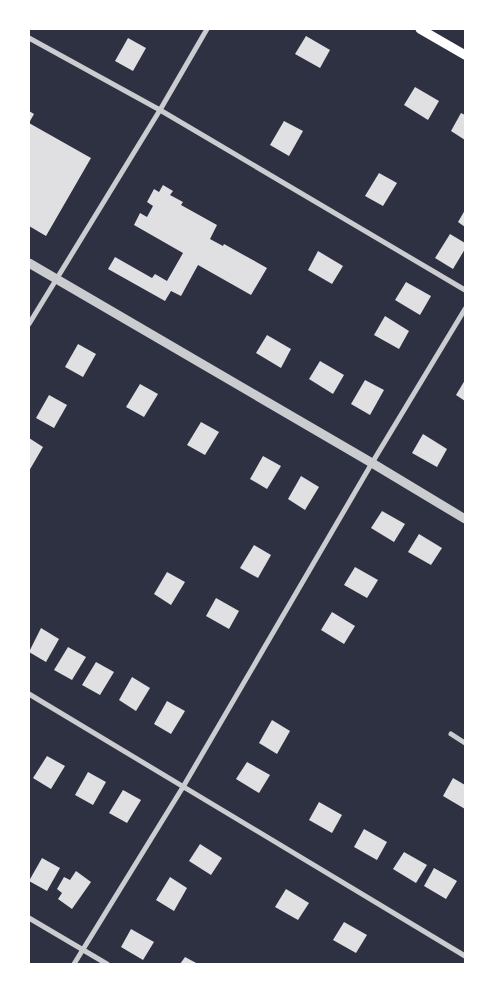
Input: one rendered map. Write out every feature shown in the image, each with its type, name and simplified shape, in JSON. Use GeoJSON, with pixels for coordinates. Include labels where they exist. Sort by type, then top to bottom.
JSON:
{"type":"FeatureCollection","features":[{"type":"Feature","properties":{"kind":"main road"},"geometry":{"type":"LineString","coordinates":[[420,29],[465,55]]}},
{"type":"Feature","properties":{"kind":"street"},"geometry":{"type":"LineString","coordinates":[[29,324],[160,110],[207,29]]}},
{"type":"Feature","properties":{"kind":"street"},"geometry":{"type":"LineString","coordinates":[[29,38],[160,110],[465,290]]}},
{"type":"Feature","properties":{"kind":"street"},"geometry":{"type":"LineString","coordinates":[[29,263],[465,519]]}},
{"type":"Feature","properties":{"kind":"street"},"geometry":{"type":"LineString","coordinates":[[74,964],[183,787],[372,463],[465,309]]}},
{"type":"Feature","properties":{"kind":"street"},"geometry":{"type":"LineString","coordinates":[[29,694],[465,956]]}},
{"type":"Feature","properties":{"kind":"street"},"geometry":{"type":"LineString","coordinates":[[451,734],[465,743]]}},
{"type":"Feature","properties":{"kind":"street"},"geometry":{"type":"LineString","coordinates":[[29,918],[108,964]]}},
{"type":"Feature","properties":{"kind":"building"},"geometry":{"type":"Polygon","coordinates":[[[306,36],[330,50],[320,68],[295,54],[306,36]]]}},
{"type":"Feature","properties":{"kind":"building"},"geometry":{"type":"Polygon","coordinates":[[[128,38],[146,48],[133,71],[115,61],[128,38]]]}},
{"type":"Feature","properties":{"kind":"building"},"geometry":{"type":"Polygon","coordinates":[[[415,87],[439,101],[428,120],[404,105],[415,87]]]}},
{"type":"Feature","properties":{"kind":"building"},"geometry":{"type":"Polygon","coordinates":[[[29,111],[34,114],[29,123],[29,111]]]}},
{"type":"Feature","properties":{"kind":"building"},"geometry":{"type":"Polygon","coordinates":[[[461,113],[465,115],[465,140],[451,131],[461,113]]]}},
{"type":"Feature","properties":{"kind":"building"},"geometry":{"type":"Polygon","coordinates":[[[284,121],[303,131],[289,156],[270,145],[284,121]]]}},
{"type":"Feature","properties":{"kind":"building"},"geometry":{"type":"Polygon","coordinates":[[[29,123],[91,158],[46,236],[29,226],[29,123]]]}},
{"type":"Feature","properties":{"kind":"building"},"geometry":{"type":"Polygon","coordinates":[[[379,173],[397,183],[383,206],[365,196],[379,173]]]}},
{"type":"Feature","properties":{"kind":"building"},"geometry":{"type":"Polygon","coordinates":[[[163,185],[173,191],[170,195],[183,202],[181,205],[217,225],[210,239],[223,246],[224,244],[267,268],[251,295],[198,265],[181,296],[171,291],[165,301],[108,269],[115,257],[152,278],[155,274],[167,281],[183,253],[134,225],[140,213],[147,217],[153,206],[147,202],[154,189],[159,192],[163,185]]]}},
{"type":"Feature","properties":{"kind":"building"},"geometry":{"type":"Polygon","coordinates":[[[465,210],[465,227],[458,222],[465,210]]]}},
{"type":"Feature","properties":{"kind":"building"},"geometry":{"type":"Polygon","coordinates":[[[450,234],[465,243],[465,249],[453,269],[435,258],[450,234]]]}},
{"type":"Feature","properties":{"kind":"building"},"geometry":{"type":"Polygon","coordinates":[[[318,251],[343,266],[332,284],[308,270],[318,251]]]}},
{"type":"Feature","properties":{"kind":"building"},"geometry":{"type":"Polygon","coordinates":[[[406,282],[431,296],[420,315],[395,300],[406,282]]]}},
{"type":"Feature","properties":{"kind":"building"},"geometry":{"type":"Polygon","coordinates":[[[385,316],[409,331],[399,349],[374,335],[385,316]]]}},
{"type":"Feature","properties":{"kind":"building"},"geometry":{"type":"Polygon","coordinates":[[[267,335],[291,349],[281,368],[256,353],[267,335]]]}},
{"type":"Feature","properties":{"kind":"building"},"geometry":{"type":"Polygon","coordinates":[[[78,344],[96,354],[83,377],[65,367],[78,344]]]}},
{"type":"Feature","properties":{"kind":"building"},"geometry":{"type":"Polygon","coordinates":[[[320,361],[344,375],[333,394],[309,379],[320,361]]]}},
{"type":"Feature","properties":{"kind":"building"},"geometry":{"type":"Polygon","coordinates":[[[365,380],[384,390],[370,415],[351,404],[365,380]]]}},
{"type":"Feature","properties":{"kind":"building"},"geometry":{"type":"Polygon","coordinates":[[[465,380],[465,401],[456,395],[465,380]]]}},
{"type":"Feature","properties":{"kind":"building"},"geometry":{"type":"Polygon","coordinates":[[[140,384],[158,394],[144,417],[126,407],[140,384]]]}},
{"type":"Feature","properties":{"kind":"building"},"geometry":{"type":"Polygon","coordinates":[[[49,395],[67,405],[54,428],[36,418],[49,395]]]}},
{"type":"Feature","properties":{"kind":"building"},"geometry":{"type":"Polygon","coordinates":[[[201,422],[219,432],[205,455],[187,445],[201,422]]]}},
{"type":"Feature","properties":{"kind":"building"},"geometry":{"type":"Polygon","coordinates":[[[423,434],[447,449],[437,467],[412,453],[423,434]]]}},
{"type":"Feature","properties":{"kind":"building"},"geometry":{"type":"Polygon","coordinates":[[[29,438],[43,447],[29,471],[29,438]]]}},
{"type":"Feature","properties":{"kind":"building"},"geometry":{"type":"Polygon","coordinates":[[[263,456],[281,466],[267,489],[250,479],[263,456]]]}},
{"type":"Feature","properties":{"kind":"building"},"geometry":{"type":"Polygon","coordinates":[[[301,476],[319,487],[305,510],[288,499],[301,476]]]}},
{"type":"Feature","properties":{"kind":"building"},"geometry":{"type":"Polygon","coordinates":[[[382,511],[405,524],[394,542],[371,528],[382,511]]]}},
{"type":"Feature","properties":{"kind":"building"},"geometry":{"type":"Polygon","coordinates":[[[419,534],[442,548],[431,565],[408,552],[419,534]]]}},
{"type":"Feature","properties":{"kind":"building"},"geometry":{"type":"Polygon","coordinates":[[[254,545],[271,555],[258,578],[240,568],[254,545]]]}},
{"type":"Feature","properties":{"kind":"building"},"geometry":{"type":"Polygon","coordinates":[[[355,567],[378,580],[367,598],[344,585],[355,567]]]}},
{"type":"Feature","properties":{"kind":"building"},"geometry":{"type":"Polygon","coordinates":[[[167,572],[185,582],[171,605],[154,594],[167,572]]]}},
{"type":"Feature","properties":{"kind":"building"},"geometry":{"type":"Polygon","coordinates":[[[216,598],[239,611],[229,629],[206,616],[216,598]]]}},
{"type":"Feature","properties":{"kind":"building"},"geometry":{"type":"Polygon","coordinates":[[[332,612],[355,626],[344,644],[321,630],[332,612]]]}},
{"type":"Feature","properties":{"kind":"building"},"geometry":{"type":"Polygon","coordinates":[[[41,628],[59,639],[46,662],[29,652],[41,628]]]}},
{"type":"Feature","properties":{"kind":"building"},"geometry":{"type":"Polygon","coordinates":[[[68,647],[86,657],[72,680],[54,670],[68,647]]]}},
{"type":"Feature","properties":{"kind":"building"},"geometry":{"type":"Polygon","coordinates":[[[96,662],[114,672],[100,695],[82,685],[96,662]]]}},
{"type":"Feature","properties":{"kind":"building"},"geometry":{"type":"Polygon","coordinates":[[[132,677],[150,688],[136,711],[119,700],[132,677]]]}},
{"type":"Feature","properties":{"kind":"building"},"geometry":{"type":"Polygon","coordinates":[[[167,701],[185,711],[171,734],[154,724],[167,701]]]}},
{"type":"Feature","properties":{"kind":"building"},"geometry":{"type":"Polygon","coordinates":[[[272,720],[290,731],[277,754],[259,743],[272,720]]]}},
{"type":"Feature","properties":{"kind":"building"},"geometry":{"type":"Polygon","coordinates":[[[47,756],[65,766],[51,789],[33,778],[47,756]]]}},
{"type":"Feature","properties":{"kind":"building"},"geometry":{"type":"Polygon","coordinates":[[[247,762],[270,775],[259,793],[236,779],[247,762]]]}},
{"type":"Feature","properties":{"kind":"building"},"geometry":{"type":"Polygon","coordinates":[[[88,772],[106,782],[93,805],[75,795],[88,772]]]}},
{"type":"Feature","properties":{"kind":"building"},"geometry":{"type":"Polygon","coordinates":[[[453,778],[465,785],[465,809],[443,796],[453,778]]]}},
{"type":"Feature","properties":{"kind":"building"},"geometry":{"type":"Polygon","coordinates":[[[123,790],[141,800],[127,823],[109,813],[123,790]]]}},
{"type":"Feature","properties":{"kind":"building"},"geometry":{"type":"Polygon","coordinates":[[[319,802],[342,815],[332,833],[309,820],[319,802]]]}},
{"type":"Feature","properties":{"kind":"building"},"geometry":{"type":"Polygon","coordinates":[[[364,829],[387,842],[377,860],[354,847],[364,829]]]}},
{"type":"Feature","properties":{"kind":"building"},"geometry":{"type":"Polygon","coordinates":[[[200,844],[222,858],[211,875],[189,861],[200,844]]]}},
{"type":"Feature","properties":{"kind":"building"},"geometry":{"type":"Polygon","coordinates":[[[404,852],[427,865],[416,883],[393,869],[404,852]]]}},
{"type":"Feature","properties":{"kind":"building"},"geometry":{"type":"Polygon","coordinates":[[[42,858],[60,868],[47,891],[29,881],[42,858]]]}},
{"type":"Feature","properties":{"kind":"building"},"geometry":{"type":"Polygon","coordinates":[[[434,868],[457,881],[446,899],[424,886],[434,868]]]}},
{"type":"Feature","properties":{"kind":"building"},"geometry":{"type":"Polygon","coordinates":[[[76,871],[91,882],[72,909],[58,899],[62,893],[57,889],[64,877],[70,880],[76,871]]]}},
{"type":"Feature","properties":{"kind":"building"},"geometry":{"type":"Polygon","coordinates":[[[170,877],[187,888],[174,911],[156,900],[170,877]]]}},
{"type":"Feature","properties":{"kind":"building"},"geometry":{"type":"Polygon","coordinates":[[[286,889],[309,903],[298,920],[275,907],[286,889]]]}},
{"type":"Feature","properties":{"kind":"building"},"geometry":{"type":"Polygon","coordinates":[[[344,922],[367,935],[356,953],[333,940],[344,922]]]}},
{"type":"Feature","properties":{"kind":"building"},"geometry":{"type":"Polygon","coordinates":[[[131,929],[154,942],[143,960],[121,947],[131,929]]]}},
{"type":"Feature","properties":{"kind":"building"},"geometry":{"type":"Polygon","coordinates":[[[185,957],[198,964],[180,964],[185,957]]]}}]}
